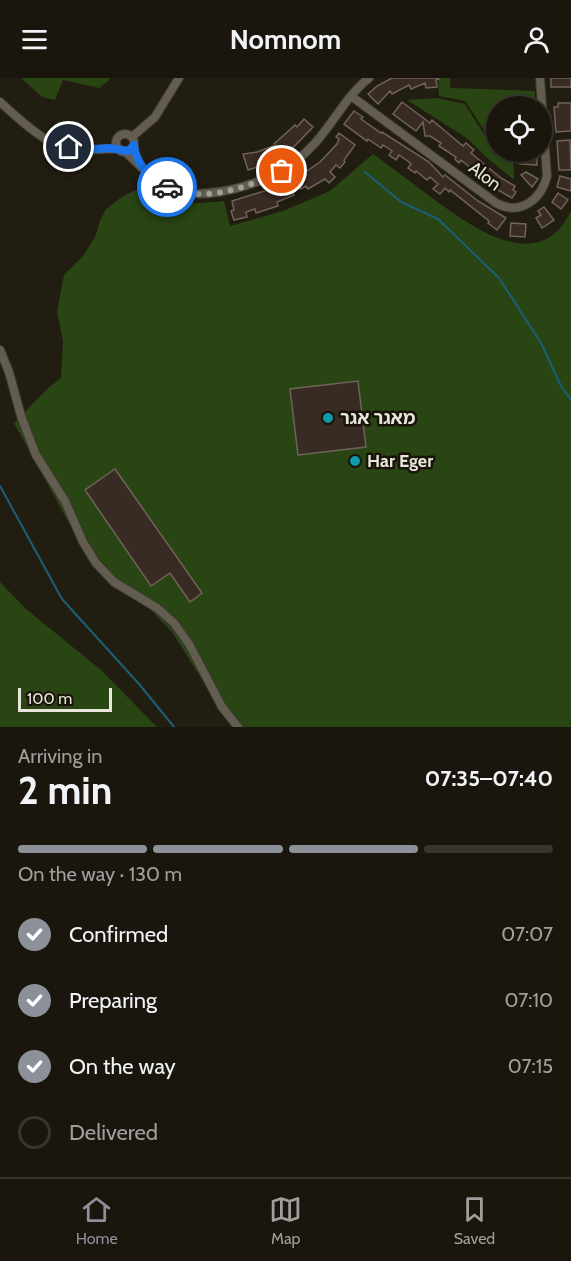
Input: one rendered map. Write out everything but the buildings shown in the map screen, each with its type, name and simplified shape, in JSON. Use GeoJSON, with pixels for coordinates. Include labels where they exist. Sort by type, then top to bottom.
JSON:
{"type":"FeatureCollection","features":[{"type":"Feature","properties":{"kind":"street"},"geometry":{"type":"LineString","coordinates":[[0,102],[33,132],[54,144],[83,150],[131,150],[133,141],[155,117],[179,78]]}},
{"type":"Feature","properties":{"kind":"street"},"geometry":{"type":"LineString","coordinates":[[144,169],[135,156],[133,141],[127,134],[120,135],[117,140],[121,150],[161,184],[190,194],[210,194],[255,182],[282,171],[306,152],[351,96],[369,78]]}},
{"type":"Feature","properties":{"kind":"street","name":"Alon"},"geometry":{"type":"LineString","coordinates":[[351,96],[485,196],[503,207],[521,208],[536,198],[547,176],[540,78]]}},
{"type":"Feature","properties":{"kind":"street"},"geometry":{"type":"LineString","coordinates":[[0,350],[9,372],[21,417],[36,455],[65,501],[83,542],[96,563],[114,582],[157,608],[174,623],[189,644],[222,707],[238,727]]}},
{"type":"Feature","properties":{"kind":"green space"},"geometry":{"type":"Polygon","coordinates":[[[21,78],[109,78],[109,80],[99,88],[63,80],[55,100],[42,97],[21,78]]]}},
{"type":"Feature","properties":{"kind":"green space"},"geometry":{"type":"Polygon","coordinates":[[[438,78],[450,78],[450,88],[535,91],[535,96],[486,96],[486,133],[465,101],[439,96],[438,78]]]}},
{"type":"Feature","properties":{"kind":"green space"},"geometry":{"type":"Polygon","coordinates":[[[437,98],[465,104],[486,138],[486,157],[468,139],[407,100],[437,98]]]}},
{"type":"Feature","properties":{"kind":"green space"},"geometry":{"type":"Polygon","coordinates":[[[373,154],[462,219],[502,239],[522,244],[540,242],[557,231],[571,211],[571,727],[232,727],[172,632],[146,605],[117,588],[87,556],[14,423],[61,378],[63,341],[57,311],[64,275],[83,256],[95,237],[106,209],[123,196],[144,186],[163,197],[182,202],[224,201],[230,226],[283,211],[330,191],[373,154]]]}},
{"type":"Feature","properties":{"kind":"green space"},"geometry":{"type":"Polygon","coordinates":[[[492,162],[513,162],[514,180],[492,162]]]}},
{"type":"Feature","properties":{"kind":"green space"},"geometry":{"type":"Polygon","coordinates":[[[0,582],[26,609],[101,670],[157,727],[0,727],[0,582]]]}},
{"type":"Feature","properties":{"kind":"waterway"},"geometry":{"type":"LineString","coordinates":[[365,172],[401,202],[438,219],[499,278],[541,343],[561,386],[571,400]]}},
{"type":"Feature","properties":{"kind":"waterway"},"geometry":{"type":"LineString","coordinates":[[0,486],[62,599],[139,684],[174,727]]}},
{"type":"Feature","properties":{"kind":"way so far"},"geometry":{"type":"LineString","coordinates":[[167,187],[183,194],[210,194],[255,182],[282,171]]}},
{"type":"Feature","properties":{"kind":"place","name":"מאגר אגר"},"geometry":{"type":"Point","coordinates":[328,418]}},
{"type":"Feature","properties":{"kind":"place","name":"Har Eger"},"geometry":{"type":"Point","coordinates":[355,461]}},
{"type":"Feature","properties":{"kind":"route"},"geometry":{"type":"LineString","coordinates":[[69,147],[83,150],[109,148],[128,151],[134,145],[135,156],[140,164],[152,177],[167,187]]}}]}
